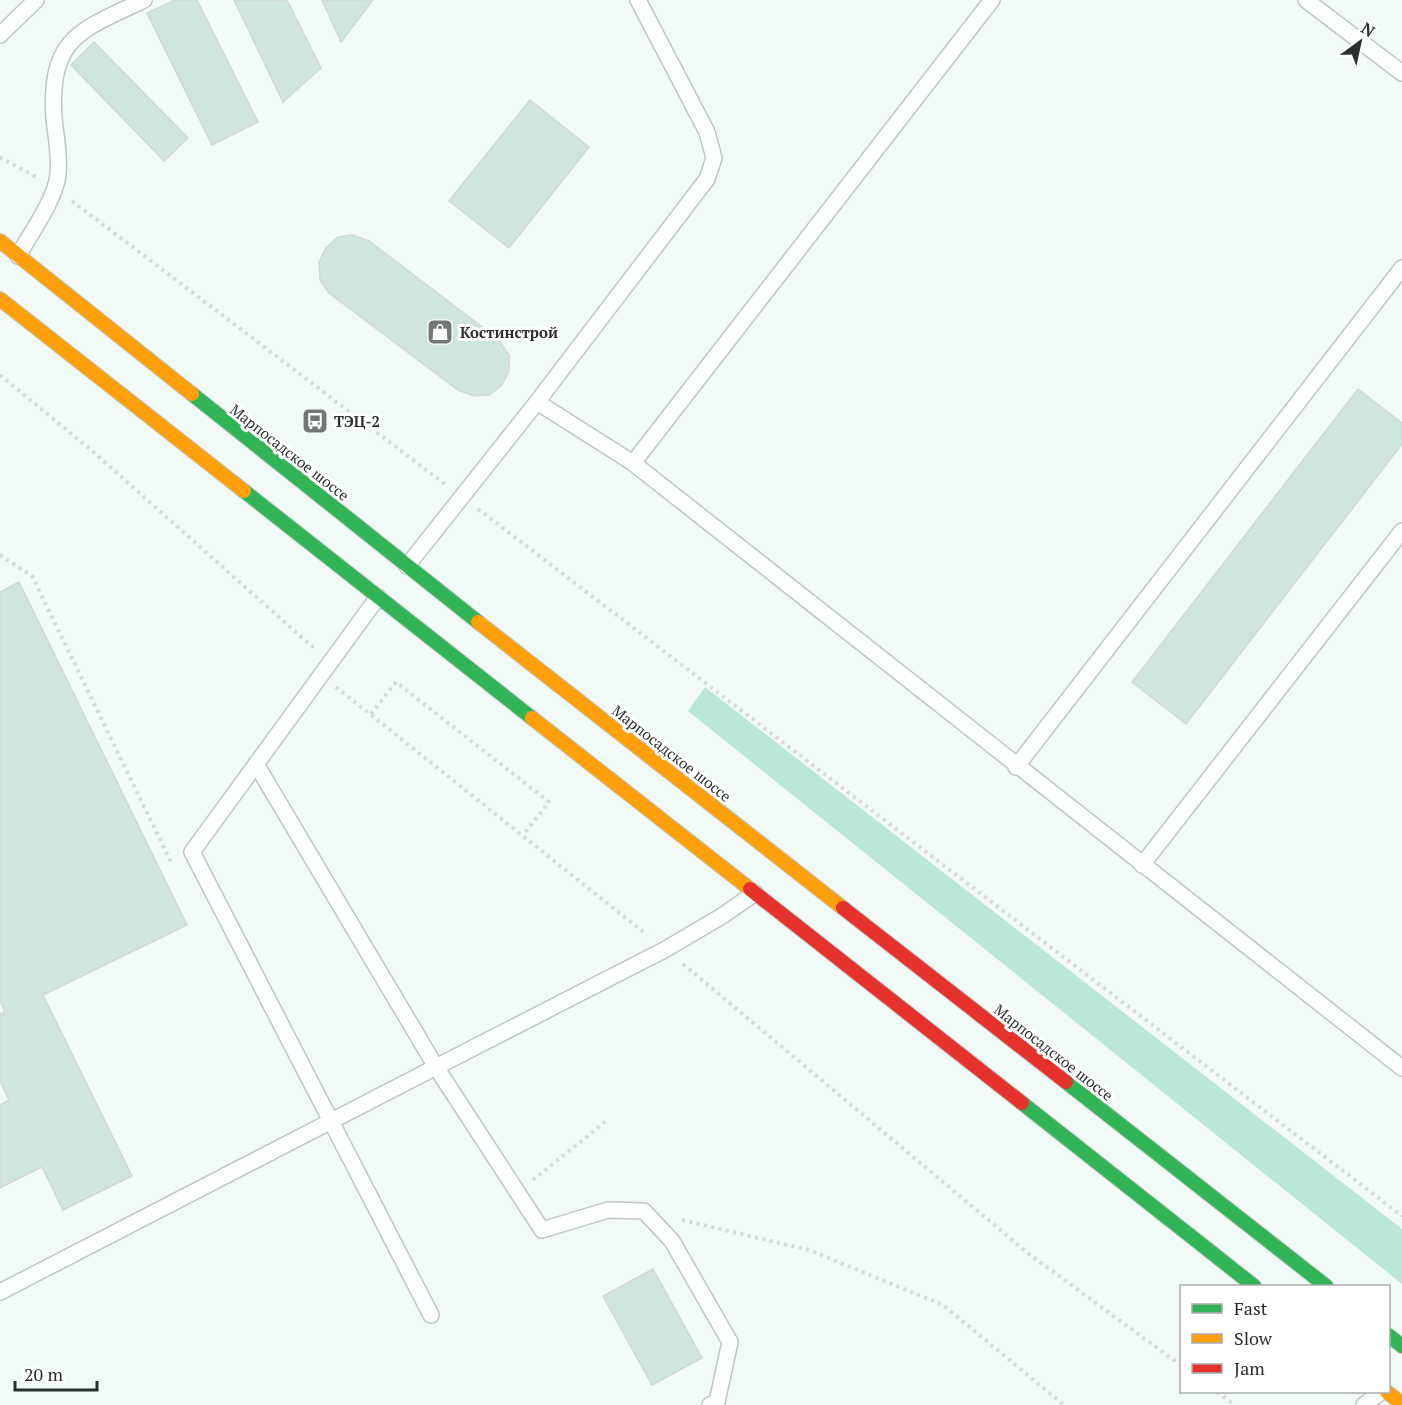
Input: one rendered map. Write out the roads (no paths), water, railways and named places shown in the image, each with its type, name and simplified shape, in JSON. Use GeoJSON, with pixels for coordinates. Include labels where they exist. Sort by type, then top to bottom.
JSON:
{"type":"FeatureCollection","features":[{"type":"Feature","properties":{"kind":"main road","name":"Марпосадское шоссе"},"geometry":{"type":"LineString","coordinates":[[0,241],[407,566],[1323,1285]]}},
{"type":"Feature","properties":{"kind":"main road"},"geometry":{"type":"LineString","coordinates":[[0,299],[1251,1285]]}},
{"type":"Feature","properties":{"kind":"main road"},"geometry":{"type":"LineString","coordinates":[[1390,1336],[1402,1346]]}},
{"type":"Feature","properties":{"kind":"main road"},"geometry":{"type":"LineString","coordinates":[[1388,1393],[1402,1404]]}},
{"type":"Feature","properties":{"kind":"lane"},"geometry":{"type":"LineString","coordinates":[[0,35],[36,0]]}},
{"type":"Feature","properties":{"kind":"lane"},"geometry":{"type":"LineString","coordinates":[[18,256],[55,189],[58,173],[53,95],[57,64],[69,43],[88,27],[144,0]]}},
{"type":"Feature","properties":{"kind":"lane"},"geometry":{"type":"LineString","coordinates":[[407,566],[537,402],[707,179],[714,158],[707,132],[638,0]]}},
{"type":"Feature","properties":{"kind":"lane"},"geometry":{"type":"LineString","coordinates":[[633,463],[992,0]]}},
{"type":"Feature","properties":{"kind":"lane"},"geometry":{"type":"LineString","coordinates":[[1306,0],[1402,73]]}},
{"type":"Feature","properties":{"kind":"lane"},"geometry":{"type":"LineString","coordinates":[[1016,767],[1401,272]]}},
{"type":"Feature","properties":{"kind":"lane"},"geometry":{"type":"LineString","coordinates":[[537,402],[633,463],[1016,767],[1402,1068]]}},
{"type":"Feature","properties":{"kind":"lane"},"geometry":{"type":"LineString","coordinates":[[1142,865],[1402,531]]}},
{"type":"Feature","properties":{"kind":"lane"},"geometry":{"type":"LineString","coordinates":[[378,597],[192,852],[431,1315]]}},
{"type":"Feature","properties":{"kind":"lane"},"geometry":{"type":"LineString","coordinates":[[256,764],[436,1067],[542,1230],[608,1210],[644,1211],[672,1241],[730,1342],[717,1402],[710,1405]]}},
{"type":"Feature","properties":{"kind":"lane"},"geometry":{"type":"LineString","coordinates":[[0,1292],[666,949],[722,916],[755,893]]}},
{"type":"Feature","properties":{"kind":"lane"},"geometry":{"type":"LineString","coordinates":[[1364,1405],[1380,1393]]}},
{"type":"Feature","properties":{"kind":"place","name":"Костинстрой"},"geometry":{"type":"Point","coordinates":[440,332]}},
{"type":"Feature","properties":{"kind":"place","name":"ТЭЦ-2"},"geometry":{"type":"Point","coordinates":[315,421]}}]}
